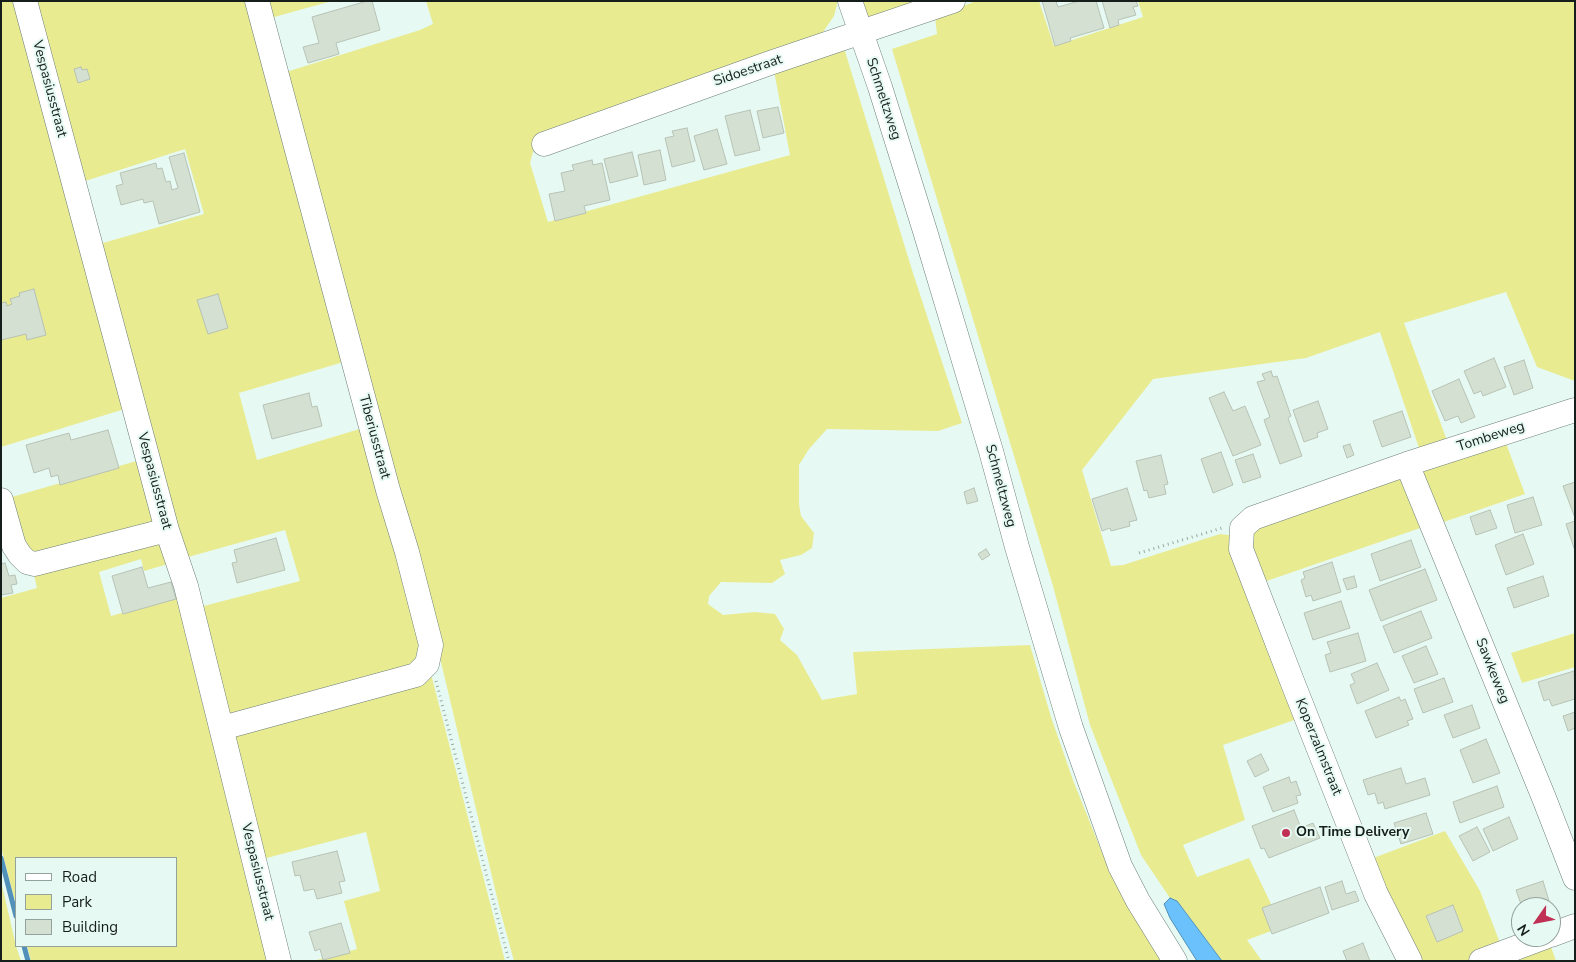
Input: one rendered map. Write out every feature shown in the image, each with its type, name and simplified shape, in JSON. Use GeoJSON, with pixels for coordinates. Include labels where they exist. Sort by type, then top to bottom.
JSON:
{"type":"FeatureCollection","features":[{"type":"Feature","properties":{"kind":"street","name":"Vespasiusstraat"},"geometry":{"type":"LineString","coordinates":[[25,1],[167,530],[186,586],[279,961]]}},
{"type":"Feature","properties":{"kind":"street","name":"Tiberiusstraat"},"geometry":{"type":"LineString","coordinates":[[257,1],[388,490],[410,562],[431,645],[427,664]]}},
{"type":"Feature","properties":{"kind":"street","name":"Schmeltzweg"},"geometry":{"type":"LineString","coordinates":[[850,1],[880,87],[925,231],[1071,728],[1120,866],[1138,901],[1175,961]]}},
{"type":"Feature","properties":{"kind":"street","name":"Sidoestraat"},"geometry":{"type":"LineString","coordinates":[[544,144],[761,66],[861,34],[953,1]]}},
{"type":"Feature","properties":{"kind":"street","name":"Tombeweg"},"geometry":{"type":"LineString","coordinates":[[1242,528],[1253,518],[1407,464],[1575,410]]}},
{"type":"Feature","properties":{"kind":"street","name":"Sawkeweg"},"geometry":{"type":"LineString","coordinates":[[1407,464],[1575,878]]}},
{"type":"Feature","properties":{"kind":"street"},"geometry":{"type":"LineString","coordinates":[[1,500],[14,546],[27,562],[35,564],[167,530]]}},
{"type":"Feature","properties":{"kind":"street","name":"Koperzalmstraat"},"geometry":{"type":"LineString","coordinates":[[1242,528],[1241,549],[1292,681],[1376,894],[1410,961]]}},
{"type":"Feature","properties":{"kind":"street"},"geometry":{"type":"LineString","coordinates":[[222,728],[416,675],[427,664]]}},
{"type":"Feature","properties":{"kind":"street"},"geometry":{"type":"LineString","coordinates":[[1561,931],[1575,926]]}},
{"type":"Feature","properties":{"kind":"street"},"geometry":{"type":"LineString","coordinates":[[1480,961],[1518,947]]}},
{"type":"Feature","properties":{"kind":"path"},"geometry":{"type":"LineString","coordinates":[[1138,554],[1227,526],[1242,528]]}},
{"type":"Feature","properties":{"kind":"path"},"geometry":{"type":"LineString","coordinates":[[427,664],[433,668],[509,961]]}},
{"type":"Feature","properties":{"kind":"green space"},"geometry":{"type":"Polygon","coordinates":[[[1,1],[18,1],[128,408],[1,447],[1,1]]]}},
{"type":"Feature","properties":{"kind":"green space"},"geometry":{"type":"Polygon","coordinates":[[[31,1],[251,1],[347,361],[239,393],[257,460],[366,427],[425,642],[420,665],[231,718],[196,608],[300,581],[285,530],[181,559],[96,245],[204,214],[185,149],[79,183],[31,1]]]}},
{"type":"Feature","properties":{"kind":"green space"},"geometry":{"type":"Polygon","coordinates":[[[262,1],[332,1],[267,19],[262,1]]]}},
{"type":"Feature","properties":{"kind":"green space"},"geometry":{"type":"Polygon","coordinates":[[[426,1],[838,1],[834,16],[823,32],[537,137],[530,163],[548,222],[790,155],[774,71],[844,48],[912,270],[962,423],[938,431],[827,429],[809,449],[799,465],[799,504],[801,516],[814,533],[812,548],[801,555],[780,560],[785,574],[772,583],[721,582],[709,596],[708,604],[723,615],[755,612],[775,614],[784,629],[780,640],[797,655],[822,700],[857,694],[853,652],[1030,645],[1051,717],[1073,780],[1103,855],[1132,913],[1164,961],[514,961],[500,910],[431,620],[283,73],[420,30],[433,24],[426,1]]]}},
{"type":"Feature","properties":{"kind":"green space"},"geometry":{"type":"Polygon","coordinates":[[[860,1],[935,1],[868,19],[860,1]]]}},
{"type":"Feature","properties":{"kind":"green space"},"geometry":{"type":"Polygon","coordinates":[[[976,1],[1039,1],[1054,46],[1143,17],[1138,1],[1575,1],[1575,381],[1537,367],[1506,292],[1404,323],[1449,446],[1421,454],[1380,332],[1306,358],[1153,379],[1082,470],[1111,566],[1123,565],[1220,534],[1236,536],[1300,718],[1223,745],[1245,820],[1183,845],[1197,877],[1249,858],[1282,927],[1247,940],[1262,961],[1222,961],[1177,901],[1170,898],[1141,855],[1090,725],[1053,586],[892,49],[937,34],[935,17],[976,1]]]}},
{"type":"Feature","properties":{"kind":"green space"},"geometry":{"type":"Polygon","coordinates":[[[1504,438],[1525,494],[1438,524],[1422,469],[1504,438]]]}},
{"type":"Feature","properties":{"kind":"green space"},"geometry":{"type":"Polygon","coordinates":[[[140,460],[155,523],[34,561],[5,499],[140,460]]]}},
{"type":"Feature","properties":{"kind":"green space"},"geometry":{"type":"Polygon","coordinates":[[[1393,475],[1403,479],[1426,526],[1258,584],[1247,551],[1251,530],[1393,475]]]}},
{"type":"Feature","properties":{"kind":"green space"},"geometry":{"type":"Polygon","coordinates":[[[157,536],[168,564],[144,571],[141,559],[99,572],[111,616],[181,596],[274,961],[31,961],[27,947],[178,947],[178,857],[15,857],[15,901],[1,847],[1,598],[37,588],[33,570],[157,536]]]}},
{"type":"Feature","properties":{"kind":"green space"},"geometry":{"type":"Polygon","coordinates":[[[1575,633],[1575,667],[1522,683],[1511,653],[1575,633]]]}},
{"type":"Feature","properties":{"kind":"green space"},"geometry":{"type":"Polygon","coordinates":[[[431,674],[505,961],[313,961],[357,949],[344,901],[380,891],[366,832],[259,860],[230,734],[431,674]]]}},
{"type":"Feature","properties":{"kind":"green space"},"geometry":{"type":"Polygon","coordinates":[[[1445,831],[1480,891],[1502,948],[1469,961],[1416,961],[1368,860],[1445,831]]]}},
{"type":"Feature","properties":{"kind":"green space"},"geometry":{"type":"Polygon","coordinates":[[[1,881],[15,947],[21,961],[1,961],[1,881]]]}},
{"type":"Feature","properties":{"kind":"green space"},"geometry":{"type":"Polygon","coordinates":[[[1534,947],[1551,947],[1556,961],[1521,961],[1518,953],[1534,947]]]}},
{"type":"Feature","properties":{"kind":"water"},"geometry":{"type":"Polygon","coordinates":[[[1170,898],[1177,901],[1222,961],[1197,961],[1170,918],[1164,904],[1170,898]]]}},
{"type":"Feature","properties":{"kind":"building"},"geometry":{"type":"Polygon","coordinates":[[[372,1],[380,30],[336,43],[339,54],[308,63],[303,47],[319,43],[312,17],[372,1]]]}},
{"type":"Feature","properties":{"kind":"building"},"geometry":{"type":"Polygon","coordinates":[[[1042,1],[1056,1],[1058,7],[1079,1],[1096,1],[1104,28],[1070,38],[1071,41],[1055,46],[1042,1]]]}},
{"type":"Feature","properties":{"kind":"building"},"geometry":{"type":"Polygon","coordinates":[[[1102,1],[1136,1],[1138,6],[1133,7],[1136,15],[1118,20],[1119,25],[1110,28],[1102,1]]]}},
{"type":"Feature","properties":{"kind":"building"},"geometry":{"type":"Polygon","coordinates":[[[81,67],[82,70],[87,69],[90,79],[78,83],[74,69],[81,67]]]}},
{"type":"Feature","properties":{"kind":"building"},"geometry":{"type":"Polygon","coordinates":[[[778,107],[784,133],[763,138],[757,111],[778,107]]]}},
{"type":"Feature","properties":{"kind":"building"},"geometry":{"type":"Polygon","coordinates":[[[750,110],[760,150],[735,156],[725,116],[750,110]]]}},
{"type":"Feature","properties":{"kind":"building"},"geometry":{"type":"Polygon","coordinates":[[[687,128],[695,161],[672,167],[665,138],[674,136],[672,131],[687,128]]]}},
{"type":"Feature","properties":{"kind":"building"},"geometry":{"type":"Polygon","coordinates":[[[717,129],[727,164],[704,170],[694,136],[717,129]]]}},
{"type":"Feature","properties":{"kind":"building"},"geometry":{"type":"Polygon","coordinates":[[[660,150],[666,180],[644,185],[638,155],[660,150]]]}},
{"type":"Feature","properties":{"kind":"building"},"geometry":{"type":"Polygon","coordinates":[[[632,152],[638,176],[610,183],[604,159],[632,152]]]}},
{"type":"Feature","properties":{"kind":"building"},"geometry":{"type":"Polygon","coordinates":[[[184,153],[200,212],[159,224],[153,201],[144,203],[143,199],[121,205],[116,186],[123,184],[120,173],[156,163],[157,169],[162,168],[166,182],[170,181],[172,190],[178,188],[169,157],[184,153]]]}},
{"type":"Feature","properties":{"kind":"building"},"geometry":{"type":"Polygon","coordinates":[[[592,160],[593,165],[602,163],[610,200],[584,206],[586,213],[555,221],[549,194],[565,191],[561,173],[574,170],[572,165],[592,160]]]}},
{"type":"Feature","properties":{"kind":"building"},"geometry":{"type":"Polygon","coordinates":[[[34,289],[46,335],[27,340],[26,334],[1,340],[1,303],[6,302],[7,306],[12,304],[10,299],[20,296],[19,293],[34,289]]]}},
{"type":"Feature","properties":{"kind":"building"},"geometry":{"type":"Polygon","coordinates":[[[218,294],[228,328],[208,334],[197,300],[218,294]]]}},
{"type":"Feature","properties":{"kind":"building"},"geometry":{"type":"Polygon","coordinates":[[[1494,358],[1506,387],[1483,396],[1481,391],[1474,394],[1464,371],[1494,358]]]}},
{"type":"Feature","properties":{"kind":"building"},"geometry":{"type":"Polygon","coordinates":[[[1524,360],[1533,388],[1514,395],[1504,367],[1524,360]]]}},
{"type":"Feature","properties":{"kind":"building"},"geometry":{"type":"Polygon","coordinates":[[[1271,371],[1273,377],[1277,376],[1291,416],[1288,418],[1302,456],[1280,464],[1264,420],[1270,417],[1257,382],[1265,380],[1262,374],[1271,371]]]}},
{"type":"Feature","properties":{"kind":"building"},"geometry":{"type":"Polygon","coordinates":[[[1459,379],[1475,417],[1461,423],[1458,416],[1445,421],[1432,391],[1459,379]]]}},
{"type":"Feature","properties":{"kind":"building"},"geometry":{"type":"Polygon","coordinates":[[[1224,392],[1233,411],[1245,406],[1261,445],[1233,456],[1209,398],[1224,392]]]}},
{"type":"Feature","properties":{"kind":"building"},"geometry":{"type":"Polygon","coordinates":[[[309,393],[312,407],[317,406],[322,426],[272,439],[263,405],[309,393]]]}},
{"type":"Feature","properties":{"kind":"building"},"geometry":{"type":"Polygon","coordinates":[[[1318,401],[1328,429],[1317,433],[1318,437],[1304,442],[1293,410],[1318,401]]]}},
{"type":"Feature","properties":{"kind":"building"},"geometry":{"type":"Polygon","coordinates":[[[1402,411],[1411,437],[1382,447],[1373,421],[1402,411]]]}},
{"type":"Feature","properties":{"kind":"building"},"geometry":{"type":"Polygon","coordinates":[[[108,430],[119,468],[60,485],[58,475],[51,477],[49,468],[34,473],[26,445],[69,433],[71,440],[108,430]]]}},
{"type":"Feature","properties":{"kind":"building"},"geometry":{"type":"Polygon","coordinates":[[[1350,444],[1354,455],[1347,458],[1343,446],[1350,444]]]}},
{"type":"Feature","properties":{"kind":"building"},"geometry":{"type":"Polygon","coordinates":[[[1221,452],[1233,485],[1213,493],[1201,459],[1221,452]]]}},
{"type":"Feature","properties":{"kind":"building"},"geometry":{"type":"Polygon","coordinates":[[[1253,454],[1261,477],[1243,483],[1235,460],[1253,454]]]}},
{"type":"Feature","properties":{"kind":"building"},"geometry":{"type":"Polygon","coordinates":[[[1161,455],[1168,484],[1164,485],[1166,494],[1149,498],[1147,490],[1144,491],[1136,461],[1161,455]]]}},
{"type":"Feature","properties":{"kind":"building"},"geometry":{"type":"Polygon","coordinates":[[[1575,482],[1575,518],[1563,486],[1575,482]]]}},
{"type":"Feature","properties":{"kind":"building"},"geometry":{"type":"Polygon","coordinates":[[[974,488],[978,501],[967,504],[964,492],[974,488]]]}},
{"type":"Feature","properties":{"kind":"building"},"geometry":{"type":"Polygon","coordinates":[[[1127,488],[1137,520],[1129,522],[1130,526],[1111,531],[1110,528],[1102,531],[1092,499],[1127,488]]]}},
{"type":"Feature","properties":{"kind":"building"},"geometry":{"type":"Polygon","coordinates":[[[1533,497],[1542,525],[1515,533],[1507,505],[1533,497]]]}},
{"type":"Feature","properties":{"kind":"building"},"geometry":{"type":"Polygon","coordinates":[[[1490,510],[1497,528],[1476,535],[1470,517],[1490,510]]]}},
{"type":"Feature","properties":{"kind":"building"},"geometry":{"type":"Polygon","coordinates":[[[1575,521],[1575,551],[1566,524],[1575,521]]]}},
{"type":"Feature","properties":{"kind":"building"},"geometry":{"type":"Polygon","coordinates":[[[1523,534],[1534,564],[1506,575],[1495,545],[1523,534]]]}},
{"type":"Feature","properties":{"kind":"building"},"geometry":{"type":"Polygon","coordinates":[[[276,538],[285,570],[237,583],[232,563],[237,562],[234,550],[276,538]]]}},
{"type":"Feature","properties":{"kind":"building"},"geometry":{"type":"Polygon","coordinates":[[[1411,540],[1421,567],[1380,581],[1371,554],[1411,540]]]}},
{"type":"Feature","properties":{"kind":"building"},"geometry":{"type":"Polygon","coordinates":[[[986,549],[990,555],[982,560],[978,554],[986,549]]]}},
{"type":"Feature","properties":{"kind":"building"},"geometry":{"type":"Polygon","coordinates":[[[1332,562],[1341,592],[1313,601],[1311,595],[1306,597],[1301,580],[1305,578],[1303,572],[1332,562]]]}},
{"type":"Feature","properties":{"kind":"building"},"geometry":{"type":"Polygon","coordinates":[[[5,563],[9,576],[15,575],[17,584],[11,585],[13,593],[1,595],[1,564],[5,563]]]}},
{"type":"Feature","properties":{"kind":"building"},"geometry":{"type":"Polygon","coordinates":[[[142,567],[148,588],[171,582],[176,599],[123,614],[112,576],[142,567]]]}},
{"type":"Feature","properties":{"kind":"building"},"geometry":{"type":"Polygon","coordinates":[[[1425,569],[1437,600],[1381,621],[1369,590],[1425,569]]]}},
{"type":"Feature","properties":{"kind":"building"},"geometry":{"type":"Polygon","coordinates":[[[1354,576],[1357,587],[1347,590],[1343,579],[1354,576]]]}},
{"type":"Feature","properties":{"kind":"building"},"geometry":{"type":"Polygon","coordinates":[[[1543,576],[1549,596],[1514,608],[1507,588],[1543,576]]]}},
{"type":"Feature","properties":{"kind":"building"},"geometry":{"type":"Polygon","coordinates":[[[1341,601],[1350,628],[1313,640],[1304,613],[1341,601]]]}},
{"type":"Feature","properties":{"kind":"building"},"geometry":{"type":"Polygon","coordinates":[[[1421,611],[1432,638],[1394,653],[1383,626],[1421,611]]]}},
{"type":"Feature","properties":{"kind":"building"},"geometry":{"type":"Polygon","coordinates":[[[1358,633],[1366,661],[1330,672],[1325,655],[1331,653],[1327,642],[1358,633]]]}},
{"type":"Feature","properties":{"kind":"building"},"geometry":{"type":"Polygon","coordinates":[[[1426,646],[1438,674],[1414,683],[1402,656],[1426,646]]]}},
{"type":"Feature","properties":{"kind":"building"},"geometry":{"type":"Polygon","coordinates":[[[1377,663],[1389,690],[1357,704],[1350,685],[1355,683],[1351,674],[1377,663]]]}},
{"type":"Feature","properties":{"kind":"building"},"geometry":{"type":"Polygon","coordinates":[[[1574,671],[1575,699],[1552,706],[1549,699],[1544,701],[1538,682],[1574,671]]]}},
{"type":"Feature","properties":{"kind":"building"},"geometry":{"type":"Polygon","coordinates":[[[1444,678],[1453,702],[1423,713],[1414,689],[1444,678]]]}},
{"type":"Feature","properties":{"kind":"building"},"geometry":{"type":"Polygon","coordinates":[[[1399,697],[1401,701],[1405,699],[1413,719],[1407,721],[1409,725],[1376,738],[1365,711],[1399,697]]]}},
{"type":"Feature","properties":{"kind":"building"},"geometry":{"type":"Polygon","coordinates":[[[1472,705],[1480,728],[1453,738],[1444,715],[1472,705]]]}},
{"type":"Feature","properties":{"kind":"building"},"geometry":{"type":"Polygon","coordinates":[[[1575,712],[1575,728],[1568,731],[1563,716],[1575,712]]]}},
{"type":"Feature","properties":{"kind":"building"},"geometry":{"type":"Polygon","coordinates":[[[1486,739],[1500,773],[1473,783],[1460,750],[1486,739]]]}},
{"type":"Feature","properties":{"kind":"building"},"geometry":{"type":"Polygon","coordinates":[[[1261,754],[1269,770],[1255,777],[1247,761],[1261,754]]]}},
{"type":"Feature","properties":{"kind":"building"},"geometry":{"type":"Polygon","coordinates":[[[1401,768],[1406,784],[1425,778],[1430,795],[1385,809],[1383,802],[1378,804],[1375,793],[1368,795],[1363,780],[1401,768]]]}},
{"type":"Feature","properties":{"kind":"building"},"geometry":{"type":"Polygon","coordinates":[[[1289,777],[1291,783],[1296,781],[1301,795],[1296,796],[1298,803],[1273,812],[1263,787],[1289,777]]]}},
{"type":"Feature","properties":{"kind":"building"},"geometry":{"type":"Polygon","coordinates":[[[1497,786],[1504,807],[1460,823],[1453,802],[1497,786]]]}},
{"type":"Feature","properties":{"kind":"building","name":"On Time Delivery"},"geometry":{"type":"Polygon","coordinates":[[[1294,810],[1301,828],[1313,823],[1320,838],[1269,858],[1264,848],[1261,849],[1252,826],[1294,810]]]}},
{"type":"Feature","properties":{"kind":"building"},"geometry":{"type":"Polygon","coordinates":[[[1426,813],[1433,834],[1401,844],[1394,823],[1426,813]]]}},
{"type":"Feature","properties":{"kind":"building"},"geometry":{"type":"Polygon","coordinates":[[[1509,817],[1518,839],[1493,851],[1483,829],[1509,817]]]}},
{"type":"Feature","properties":{"kind":"building"},"geometry":{"type":"Polygon","coordinates":[[[1477,827],[1490,852],[1473,861],[1459,836],[1477,827]]]}},
{"type":"Feature","properties":{"kind":"building"},"geometry":{"type":"Polygon","coordinates":[[[337,851],[345,881],[339,882],[342,893],[317,899],[314,889],[304,891],[300,875],[295,876],[292,862],[337,851]]]}},
{"type":"Feature","properties":{"kind":"building"},"geometry":{"type":"Polygon","coordinates":[[[1342,881],[1346,894],[1355,891],[1359,901],[1332,910],[1325,887],[1342,881]]]}},
{"type":"Feature","properties":{"kind":"building"},"geometry":{"type":"Polygon","coordinates":[[[1543,881],[1548,897],[1518,897],[1516,890],[1543,881]]]}},
{"type":"Feature","properties":{"kind":"building"},"geometry":{"type":"Polygon","coordinates":[[[1320,887],[1329,913],[1272,934],[1262,908],[1320,887]]]}},
{"type":"Feature","properties":{"kind":"building"},"geometry":{"type":"Polygon","coordinates":[[[1453,905],[1463,931],[1437,942],[1426,916],[1453,905]]]}},
{"type":"Feature","properties":{"kind":"building"},"geometry":{"type":"Polygon","coordinates":[[[341,923],[350,953],[323,960],[320,949],[315,951],[309,932],[341,923]]]}},
{"type":"Feature","properties":{"kind":"building"},"geometry":{"type":"Polygon","coordinates":[[[1363,943],[1370,961],[1347,961],[1343,951],[1363,943]]]}},
{"type":"Feature","properties":{"kind":"waterway"},"geometry":{"type":"LineString","coordinates":[[1,858],[15,912]]}},
{"type":"Feature","properties":{"kind":"waterway"},"geometry":{"type":"LineString","coordinates":[[24,947],[28,961]]}},
{"type":"Feature","properties":{"kind":"place","name":"On Time Delivery"},"geometry":{"type":"Point","coordinates":[1286,833]}}]}
